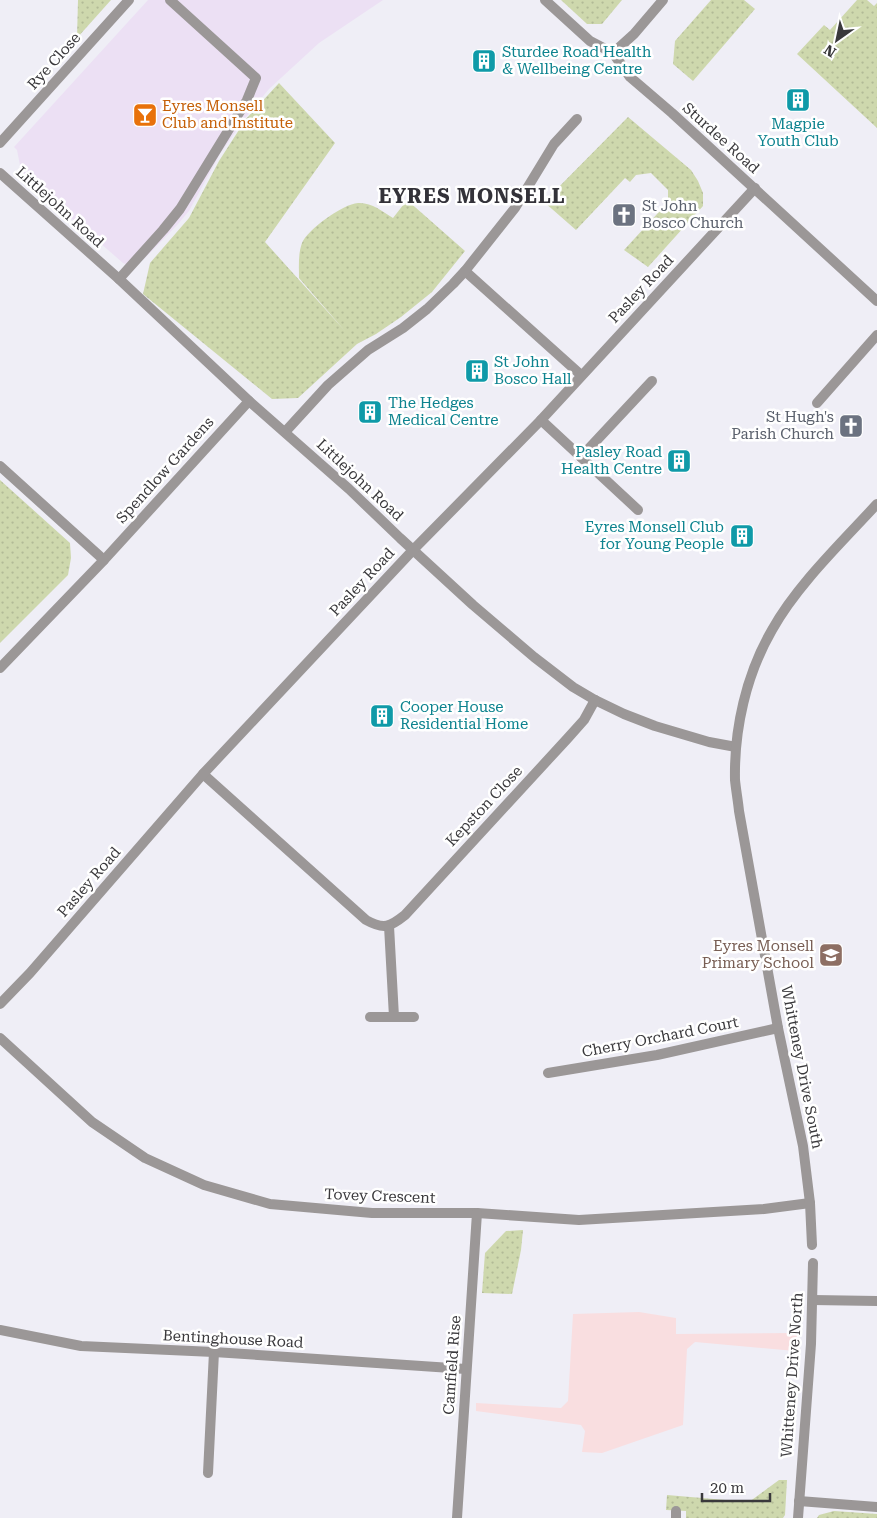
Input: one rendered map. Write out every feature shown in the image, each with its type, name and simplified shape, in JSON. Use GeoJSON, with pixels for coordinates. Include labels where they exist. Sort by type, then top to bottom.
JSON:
{"type":"FeatureCollection","features":[{"type":"Feature","properties":{"kind":"street","name":"Rye Close"},"geometry":{"type":"LineString","coordinates":[[0,143],[130,0]]}},
{"type":"Feature","properties":{"kind":"street"},"geometry":{"type":"LineString","coordinates":[[119,279],[163,230],[190,194],[247,100],[256,78],[170,0]]}},
{"type":"Feature","properties":{"kind":"street","name":"Sturdee Road"},"geometry":{"type":"LineString","coordinates":[[545,0],[590,41],[613,53],[630,77],[755,188],[877,301]]}},
{"type":"Feature","properties":{"kind":"street"},"geometry":{"type":"LineString","coordinates":[[613,53],[634,34],[663,0]]}},
{"type":"Feature","properties":{"kind":"street"},"geometry":{"type":"LineString","coordinates":[[285,432],[328,384],[368,350],[403,328],[427,309],[464,272],[515,208],[554,144],[577,119]]}},
{"type":"Feature","properties":{"kind":"street","name":"Littlejohn Road"},"geometry":{"type":"LineString","coordinates":[[0,173],[119,279],[248,401],[350,489],[473,605],[534,657],[573,687],[624,714],[655,726],[709,742],[736,747]]}},
{"type":"Feature","properties":{"kind":"street","name":"Pasley Road"},"geometry":{"type":"LineString","coordinates":[[0,1004],[203,774],[414,550],[541,420],[755,188]]}},
{"type":"Feature","properties":{"kind":"street"},"geometry":{"type":"LineString","coordinates":[[464,272],[581,375]]}},
{"type":"Feature","properties":{"kind":"street"},"geometry":{"type":"LineString","coordinates":[[817,403],[877,335]]}},
{"type":"Feature","properties":{"kind":"street"},"geometry":{"type":"LineString","coordinates":[[581,457],[652,381]]}},
{"type":"Feature","properties":{"kind":"street","name":"Spendlow Gardens"},"geometry":{"type":"LineString","coordinates":[[0,668],[104,560],[248,401]]}},
{"type":"Feature","properties":{"kind":"street"},"geometry":{"type":"LineString","coordinates":[[541,420],[638,510]]}},
{"type":"Feature","properties":{"kind":"street"},"geometry":{"type":"LineString","coordinates":[[0,466],[104,560]]}},
{"type":"Feature","properties":{"kind":"street","name":"Whitteney Drive South"},"geometry":{"type":"LineString","coordinates":[[812,1245],[810,1203],[803,1146],[778,1028],[739,811],[735,781],[736,747],[740,718],[747,691],[757,660],[772,629],[795,596],[820,566],[877,504]]}},
{"type":"Feature","properties":{"kind":"street","name":"Kepston Close"},"geometry":{"type":"LineString","coordinates":[[389,926],[405,915],[584,720],[595,700]]}},
{"type":"Feature","properties":{"kind":"street"},"geometry":{"type":"LineString","coordinates":[[203,774],[366,920],[377,926],[389,926],[394,1017]]}},
{"type":"Feature","properties":{"kind":"street"},"geometry":{"type":"LineString","coordinates":[[370,1017],[414,1017]]}},
{"type":"Feature","properties":{"kind":"street","name":"Cherry Orchard Court"},"geometry":{"type":"LineString","coordinates":[[548,1073],[657,1055],[778,1028]]}},
{"type":"Feature","properties":{"kind":"street","name":"Tovey Crescent"},"geometry":{"type":"LineString","coordinates":[[0,1038],[92,1122],[145,1158],[204,1185],[270,1204],[372,1213],[477,1213],[578,1220],[764,1209],[810,1203]]}},
{"type":"Feature","properties":{"kind":"street","name":"Camfield Rise"},"geometry":{"type":"LineString","coordinates":[[457,1518],[477,1213]]}},
{"type":"Feature","properties":{"kind":"street","name":"Whitteney Drive North"},"geometry":{"type":"LineString","coordinates":[[798,1518],[811,1344],[813,1263]]}},
{"type":"Feature","properties":{"kind":"street"},"geometry":{"type":"LineString","coordinates":[[813,1300],[877,1301]]}},
{"type":"Feature","properties":{"kind":"street","name":"Bentinghouse Road"},"geometry":{"type":"LineString","coordinates":[[0,1330],[81,1346],[214,1352],[466,1369]]}},
{"type":"Feature","properties":{"kind":"street"},"geometry":{"type":"LineString","coordinates":[[208,1473],[214,1352]]}},
{"type":"Feature","properties":{"kind":"street"},"geometry":{"type":"LineString","coordinates":[[799,1501],[877,1507]]}},
{"type":"Feature","properties":{"kind":"shaded area"},"geometry":{"type":"Polygon","coordinates":[[[148,0],[383,0],[319,43],[269,89],[245,118],[220,154],[189,211],[146,257],[140,262],[128,265],[123,263],[22,175],[17,150],[14,147],[148,0]]]}},
{"type":"Feature","properties":{"kind":"shaded area"},"geometry":{"type":"Polygon","coordinates":[[[639,1312],[676,1318],[676,1334],[797,1333],[795,1351],[695,1342],[687,1349],[683,1425],[602,1453],[582,1452],[585,1431],[581,1425],[476,1411],[476,1403],[561,1408],[568,1401],[573,1314],[639,1312]]]}},
{"type":"Feature","properties":{"kind":"green space"},"geometry":{"type":"Polygon","coordinates":[[[78,0],[111,0],[77,38],[78,0]]]}},
{"type":"Feature","properties":{"kind":"green space"},"geometry":{"type":"Polygon","coordinates":[[[561,0],[622,0],[602,24],[587,24],[561,0]]]}},
{"type":"Feature","properties":{"kind":"green space"},"geometry":{"type":"Polygon","coordinates":[[[711,0],[744,0],[755,9],[693,81],[673,64],[675,41],[711,0]]]}},
{"type":"Feature","properties":{"kind":"green space"},"geometry":{"type":"Polygon","coordinates":[[[857,0],[867,0],[874,6],[877,3],[877,128],[797,54],[824,25],[830,30],[857,0]]]}},
{"type":"Feature","properties":{"kind":"green space"},"geometry":{"type":"Polygon","coordinates":[[[279,83],[335,143],[265,242],[345,331],[299,278],[299,256],[302,243],[318,224],[335,212],[352,204],[363,203],[372,205],[393,218],[407,200],[465,251],[432,292],[401,317],[357,344],[298,398],[272,399],[143,294],[150,263],[189,218],[219,161],[246,119],[279,83]]]}},
{"type":"Feature","properties":{"kind":"green space"},"geometry":{"type":"Polygon","coordinates":[[[628,117],[691,170],[703,193],[703,206],[648,267],[624,250],[668,202],[668,190],[651,173],[636,175],[630,182],[625,178],[576,230],[544,202],[628,117]]]}},
{"type":"Feature","properties":{"kind":"green space"},"geometry":{"type":"Polygon","coordinates":[[[0,480],[70,543],[71,558],[68,575],[0,643],[0,480]]]}},
{"type":"Feature","properties":{"kind":"green space"},"geometry":{"type":"Polygon","coordinates":[[[523,1230],[512,1294],[482,1293],[485,1253],[506,1231],[523,1230]]]}},
{"type":"Feature","properties":{"kind":"green space"},"geometry":{"type":"Polygon","coordinates":[[[779,1480],[787,1480],[785,1515],[783,1518],[686,1518],[686,1511],[666,1510],[667,1495],[749,1502],[779,1480]]]}},
{"type":"Feature","properties":{"kind":"green space"},"geometry":{"type":"Polygon","coordinates":[[[834,1511],[877,1514],[877,1518],[817,1518],[819,1515],[834,1511]]]}},
{"type":"Feature","properties":{"kind":"place","name":"Sturdee Road Health & Wellbeing Centre"},"geometry":{"type":"Point","coordinates":[484,61]}},
{"type":"Feature","properties":{"kind":"place","name":"Magpie Youth Club"},"geometry":{"type":"Point","coordinates":[798,100]}},
{"type":"Feature","properties":{"kind":"place","name":"Eyres Monsell Club and Institute"},"geometry":{"type":"Point","coordinates":[145,115]}},
{"type":"Feature","properties":{"kind":"place","name":"St John Bosco Church"},"geometry":{"type":"Point","coordinates":[624,215]}},
{"type":"Feature","properties":{"kind":"place","name":"St John Bosco Hall"},"geometry":{"type":"Point","coordinates":[477,371]}},
{"type":"Feature","properties":{"kind":"place","name":"The Hedges Medical Centre"},"geometry":{"type":"Point","coordinates":[370,412]}},
{"type":"Feature","properties":{"kind":"place","name":"St Hugh's Parish Church"},"geometry":{"type":"Point","coordinates":[851,426]}},
{"type":"Feature","properties":{"kind":"place","name":"Pasley Road Health Centre"},"geometry":{"type":"Point","coordinates":[679,461]}},
{"type":"Feature","properties":{"kind":"place","name":"Eyres Monsell Club for Young People"},"geometry":{"type":"Point","coordinates":[742,536]}},
{"type":"Feature","properties":{"kind":"place","name":"Cooper House Residential Home"},"geometry":{"type":"Point","coordinates":[382,716]}},
{"type":"Feature","properties":{"kind":"place","name":"Eyres Monsell Primary School"},"geometry":{"type":"Point","coordinates":[831,955]}},
{"type":"Feature","properties":{"kind":"district","name":"EYRES MONSELL"},"geometry":{"type":"Point","coordinates":[472,196]}}]}
